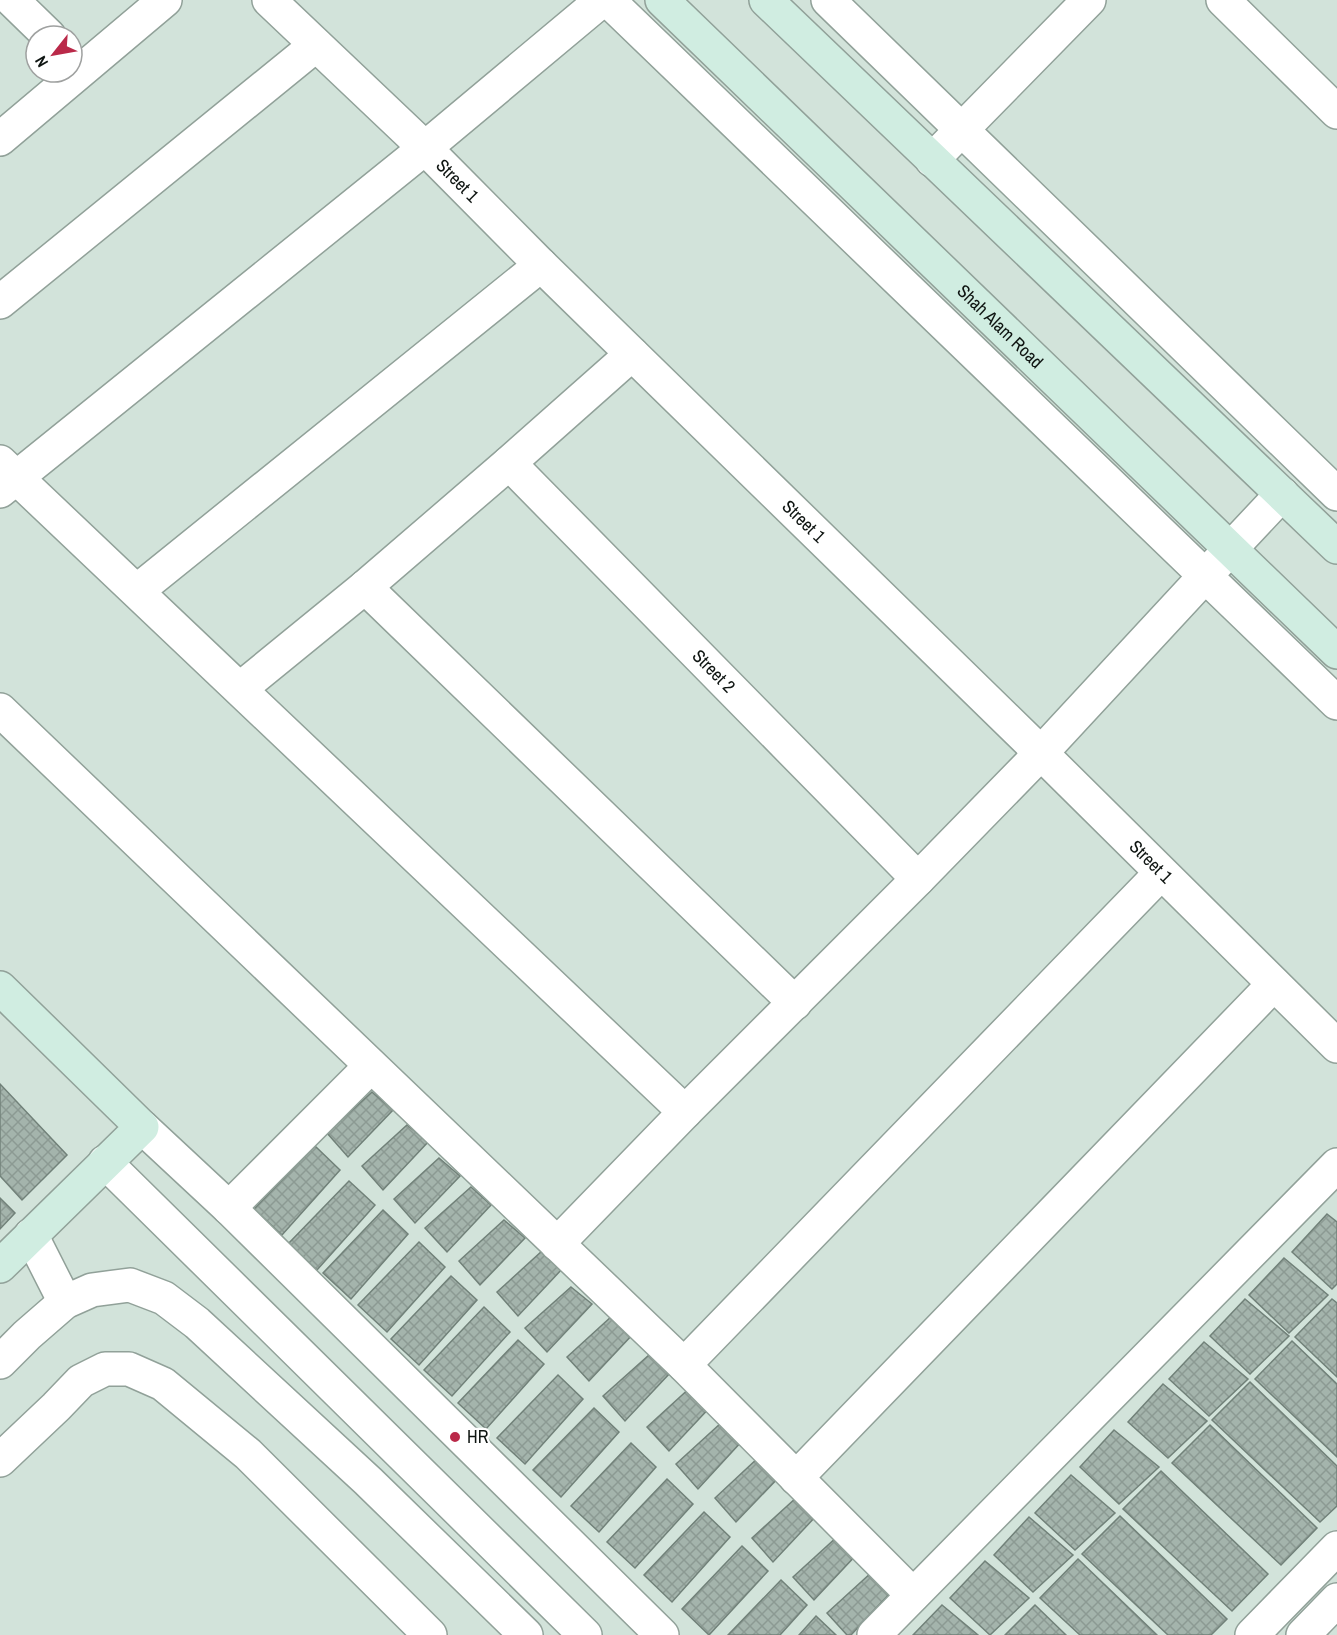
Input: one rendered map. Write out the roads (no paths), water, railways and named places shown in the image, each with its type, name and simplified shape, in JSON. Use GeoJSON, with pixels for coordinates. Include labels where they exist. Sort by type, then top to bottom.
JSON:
{"type":"FeatureCollection","features":[{"type":"Feature","properties":{"kind":"street"},"geometry":{"type":"LineString","coordinates":[[12,0],[37,24]]}},
{"type":"Feature","properties":{"kind":"street"},"geometry":{"type":"LineString","coordinates":[[84,59],[165,0]]}},
{"type":"Feature","properties":{"kind":"street","name":"Street 1"},"geometry":{"type":"LineString","coordinates":[[269,0],[425,148],[541,265],[1041,753],[1337,1046]]}},
{"type":"Feature","properties":{"kind":"street"},"geometry":{"type":"LineString","coordinates":[[602,0],[425,148],[6,477],[137,591],[685,1112]]}},
{"type":"Feature","properties":{"kind":"street"},"geometry":{"type":"LineString","coordinates":[[608,0],[1337,703]]}},
{"type":"Feature","properties":{"kind":"street","name":"Shah Alam Road"},"geometry":{"type":"LineString","coordinates":[[662,0],[1337,652]]}},
{"type":"Feature","properties":{"kind":"street"},"geometry":{"type":"LineString","coordinates":[[766,0],[1337,547]]}},
{"type":"Feature","properties":{"kind":"street"},"geometry":{"type":"LineString","coordinates":[[828,0],[1337,494]]}},
{"type":"Feature","properties":{"kind":"street"},"geometry":{"type":"LineString","coordinates":[[933,160],[1089,0]]}},
{"type":"Feature","properties":{"kind":"street"},"geometry":{"type":"LineString","coordinates":[[1223,0],[1337,112]]}},
{"type":"Feature","properties":{"kind":"street"},"geometry":{"type":"LineString","coordinates":[[0,302],[316,45]]}},
{"type":"Feature","properties":{"kind":"street"},"geometry":{"type":"LineString","coordinates":[[0,139],[56,84]]}},
{"type":"Feature","properties":{"kind":"street"},"geometry":{"type":"LineString","coordinates":[[137,591],[541,265]]}},
{"type":"Feature","properties":{"kind":"street"},"geometry":{"type":"LineString","coordinates":[[240,688],[365,587],[632,354]]}},
{"type":"Feature","properties":{"kind":"street","name":"Street 2"},"geometry":{"type":"LineString","coordinates":[[509,463],[918,879]]}},
{"type":"Feature","properties":{"kind":"street"},"geometry":{"type":"LineString","coordinates":[[558,1244],[685,1112],[1041,753],[1282,494]]}},
{"type":"Feature","properties":{"kind":"street"},"geometry":{"type":"LineString","coordinates":[[365,587],[795,1003]]}},
{"type":"Feature","properties":{"kind":"street"},"geometry":{"type":"LineString","coordinates":[[0,710],[684,1365],[913,1595]]}},
{"type":"Feature","properties":{"kind":"street"},"geometry":{"type":"LineString","coordinates":[[684,1365],[1161,873]]}},
{"type":"Feature","properties":{"kind":"street"},"geometry":{"type":"LineString","coordinates":[[796,1478],[1274,984]]}},
{"type":"Feature","properties":{"kind":"street"},"geometry":{"type":"LineString","coordinates":[[0,988],[142,1127],[229,1208],[662,1635]]}},
{"type":"Feature","properties":{"kind":"street"},"geometry":{"type":"LineString","coordinates":[[229,1208],[371,1066]]}},
{"type":"Feature","properties":{"kind":"street"},"geometry":{"type":"LineString","coordinates":[[0,1266],[142,1127]]}},
{"type":"Feature","properties":{"kind":"street"},"geometry":{"type":"LineString","coordinates":[[105,1162],[585,1635]]}},
{"type":"Feature","properties":{"kind":"street"},"geometry":{"type":"LineString","coordinates":[[874,1635],[1337,1165]]}},
{"type":"Feature","properties":{"kind":"street"},"geometry":{"type":"LineString","coordinates":[[31,1235],[65,1302]]}},
{"type":"Feature","properties":{"kind":"street"},"geometry":{"type":"LineString","coordinates":[[0,1362],[65,1302],[92,1290],[130,1285],[164,1298],[197,1323],[368,1481],[526,1635]]}},
{"type":"Feature","properties":{"kind":"street"},"geometry":{"type":"LineString","coordinates":[[0,1460],[81,1381],[105,1369],[129,1369],[163,1384],[248,1454],[430,1635]]}},
{"type":"Feature","properties":{"kind":"street"},"geometry":{"type":"LineString","coordinates":[[1252,1635],[1337,1548]]}},
{"type":"Feature","properties":{"kind":"street"},"geometry":{"type":"LineString","coordinates":[[1304,1635],[1337,1600]]}},
{"type":"Feature","properties":{"kind":"place","name":"HR"},"geometry":{"type":"Point","coordinates":[455,1437]}}]}
